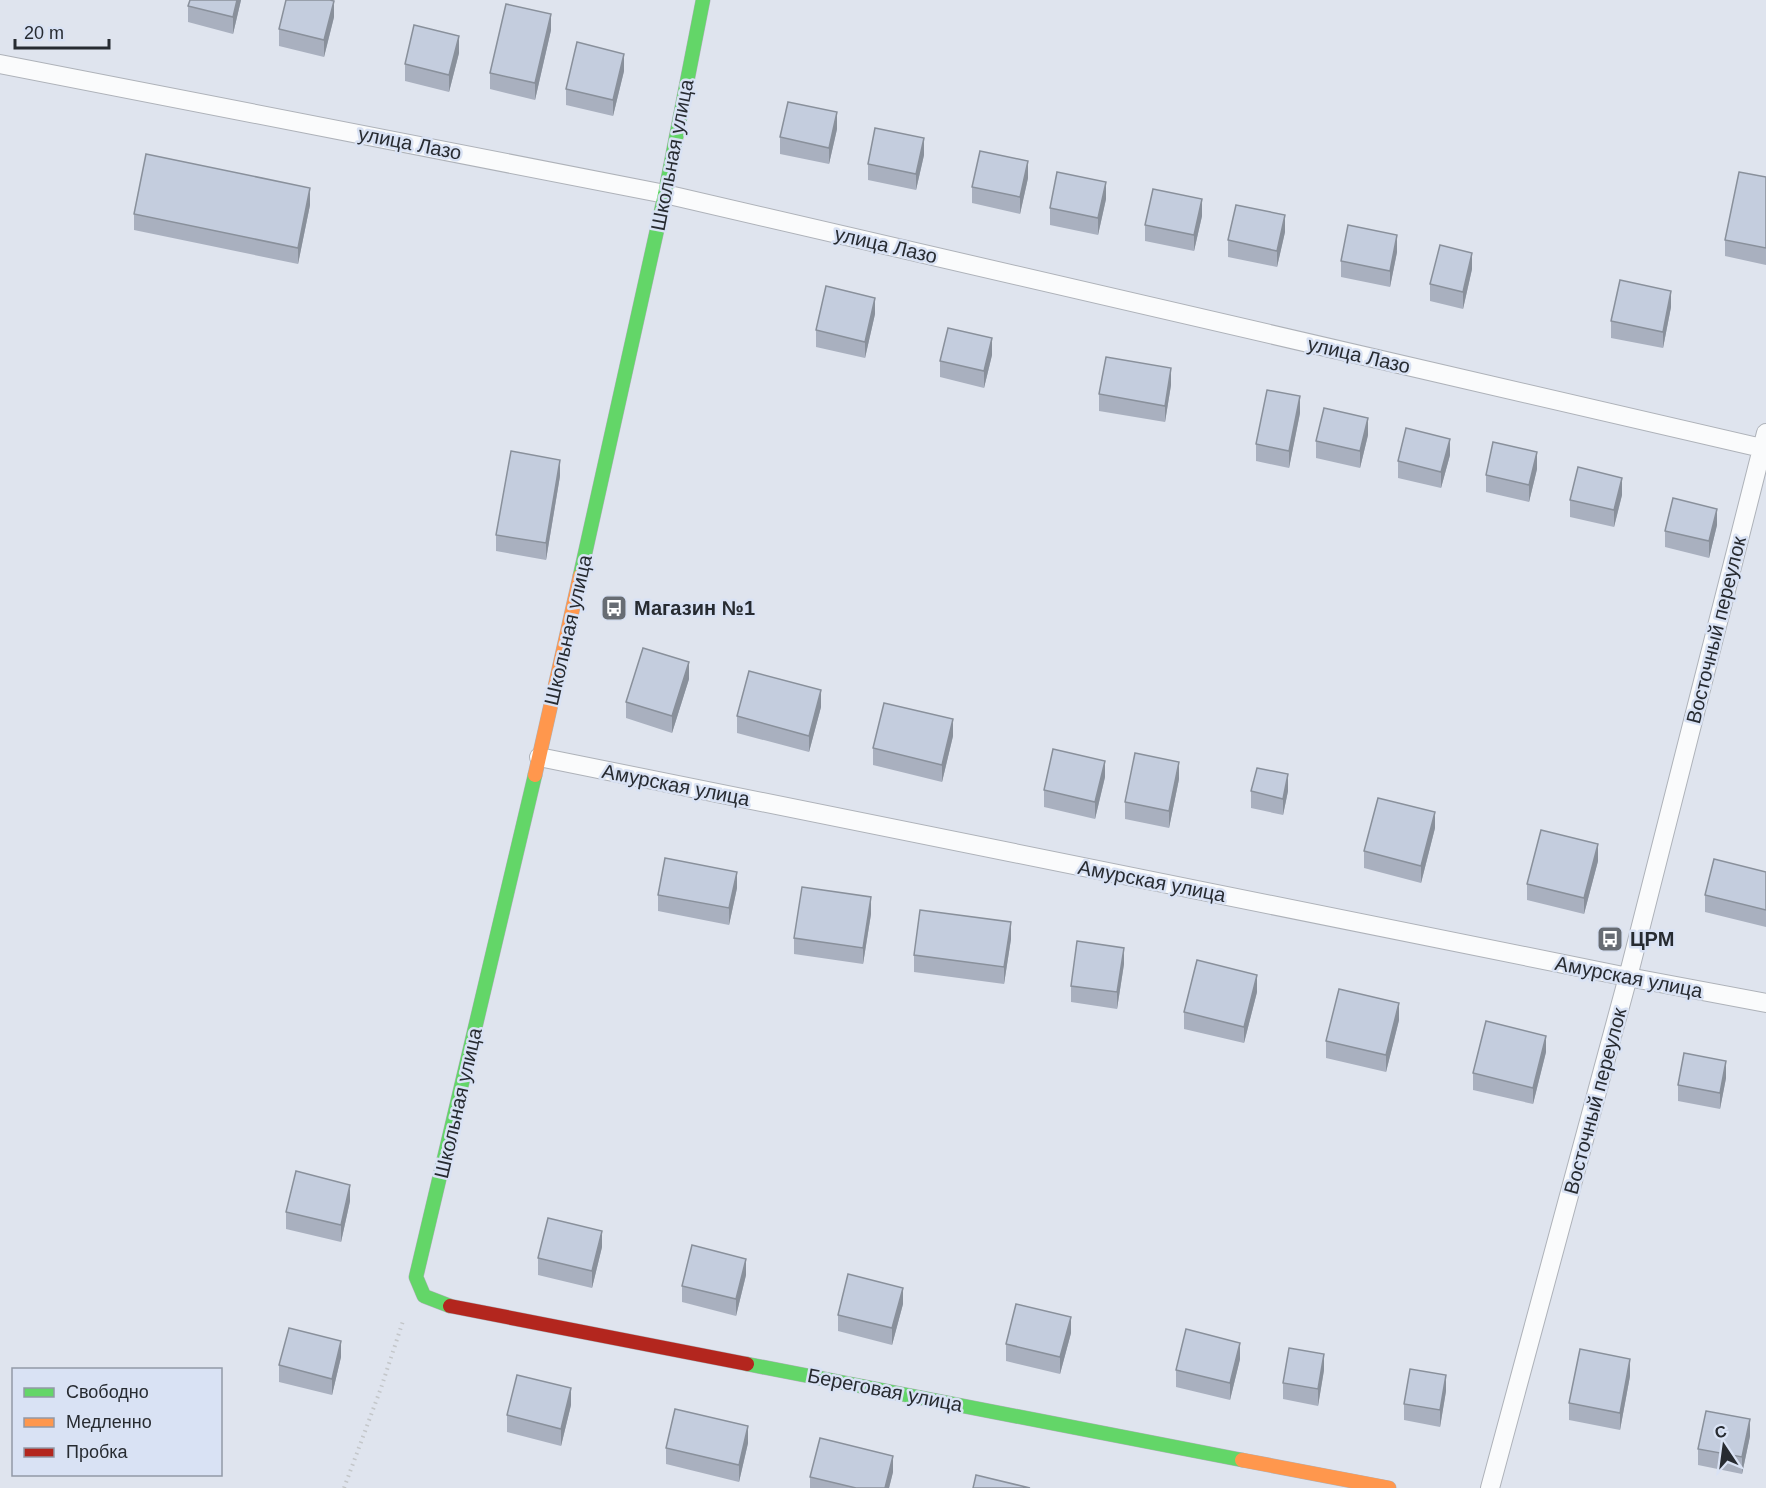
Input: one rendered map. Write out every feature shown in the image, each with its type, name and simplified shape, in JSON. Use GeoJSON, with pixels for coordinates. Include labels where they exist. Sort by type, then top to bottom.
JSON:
{"type":"FeatureCollection","features":[{"type":"Feature","properties":{"kind":"street","name":"Школьная улица"},"geometry":{"type":"LineString","coordinates":[[416,1277],[539,757],[665,194],[703,0]]}},
{"type":"Feature","properties":{"kind":"street","name":"Береговая улица"},"geometry":{"type":"LineString","coordinates":[[416,1277],[424,1296],[439,1304],[1389,1488]]}},
{"type":"Feature","properties":{"kind":"lane","name":"улица Лазо"},"geometry":{"type":"LineString","coordinates":[[0,64],[665,194],[1764,444]]}},
{"type":"Feature","properties":{"kind":"lane","name":"Восточный переулок"},"geometry":{"type":"LineString","coordinates":[[1490,1488],[1628,977],[1764,444]]}},
{"type":"Feature","properties":{"kind":"lane","name":"Амурская улица"},"geometry":{"type":"LineString","coordinates":[[539,757],[1766,1003]]}},
{"type":"Feature","properties":{"kind":"path"},"geometry":{"type":"LineString","coordinates":[[344,1488],[381,1388],[416,1277]]}},
{"type":"Feature","properties":{"kind":"building"},"geometry":{"type":"Polygon","coordinates":[[[190,0],[237,0],[233,17],[188,6],[190,0]]]}},
{"type":"Feature","properties":{"kind":"building"},"geometry":{"type":"Polygon","coordinates":[[[286,0],[334,1],[324,40],[279,29],[286,0]]]}},
{"type":"Feature","properties":{"kind":"building"},"geometry":{"type":"Polygon","coordinates":[[[506,4],[551,14],[535,83],[490,73],[506,4]]]}},
{"type":"Feature","properties":{"kind":"building"},"geometry":{"type":"Polygon","coordinates":[[[414,25],[459,36],[449,75],[405,64],[414,25]]]}},
{"type":"Feature","properties":{"kind":"building"},"geometry":{"type":"Polygon","coordinates":[[[577,42],[624,54],[613,100],[566,89],[577,42]]]}},
{"type":"Feature","properties":{"kind":"building"},"geometry":{"type":"Polygon","coordinates":[[[788,102],[837,112],[829,148],[780,137],[788,102]]]}},
{"type":"Feature","properties":{"kind":"building"},"geometry":{"type":"Polygon","coordinates":[[[875,128],[924,138],[916,174],[868,164],[875,128]]]}},
{"type":"Feature","properties":{"kind":"building"},"geometry":{"type":"Polygon","coordinates":[[[980,151],[1028,161],[1020,197],[972,187],[980,151]]]}},
{"type":"Feature","properties":{"kind":"building"},"geometry":{"type":"Polygon","coordinates":[[[146,154],[310,188],[298,248],[134,214],[146,154]]]}},
{"type":"Feature","properties":{"kind":"building"},"geometry":{"type":"Polygon","coordinates":[[[1057,172],[1106,182],[1098,218],[1050,208],[1057,172]]]}},
{"type":"Feature","properties":{"kind":"building"},"geometry":{"type":"Polygon","coordinates":[[[1739,172],[1766,177],[1766,248],[1725,240],[1739,172]]]}},
{"type":"Feature","properties":{"kind":"building"},"geometry":{"type":"Polygon","coordinates":[[[1153,189],[1202,199],[1194,235],[1145,225],[1153,189]]]}},
{"type":"Feature","properties":{"kind":"building"},"geometry":{"type":"Polygon","coordinates":[[[1236,205],[1285,215],[1277,251],[1228,240],[1236,205]]]}},
{"type":"Feature","properties":{"kind":"building"},"geometry":{"type":"Polygon","coordinates":[[[1348,225],[1397,235],[1390,271],[1341,261],[1348,225]]]}},
{"type":"Feature","properties":{"kind":"building"},"geometry":{"type":"Polygon","coordinates":[[[1440,245],[1472,253],[1463,292],[1430,284],[1440,245]]]}},
{"type":"Feature","properties":{"kind":"building"},"geometry":{"type":"Polygon","coordinates":[[[1620,280],[1671,291],[1663,332],[1611,321],[1620,280]]]}},
{"type":"Feature","properties":{"kind":"building"},"geometry":{"type":"Polygon","coordinates":[[[826,286],[875,298],[865,342],[816,330],[826,286]]]}},
{"type":"Feature","properties":{"kind":"building"},"geometry":{"type":"Polygon","coordinates":[[[948,328],[992,338],[984,371],[940,361],[948,328]]]}},
{"type":"Feature","properties":{"kind":"building"},"geometry":{"type":"Polygon","coordinates":[[[1106,357],[1171,368],[1165,406],[1099,394],[1106,357]]]}},
{"type":"Feature","properties":{"kind":"building"},"geometry":{"type":"Polygon","coordinates":[[[1267,390],[1300,396],[1289,451],[1256,444],[1267,390]]]}},
{"type":"Feature","properties":{"kind":"building"},"geometry":{"type":"Polygon","coordinates":[[[1324,408],[1368,418],[1360,451],[1316,441],[1324,408]]]}},
{"type":"Feature","properties":{"kind":"building"},"geometry":{"type":"Polygon","coordinates":[[[1406,428],[1450,439],[1441,472],[1398,461],[1406,428]]]}},
{"type":"Feature","properties":{"kind":"building"},"geometry":{"type":"Polygon","coordinates":[[[1493,442],[1537,452],[1529,485],[1486,475],[1493,442]]]}},
{"type":"Feature","properties":{"kind":"building"},"geometry":{"type":"Polygon","coordinates":[[[511,451],[560,460],[546,543],[496,535],[511,451]]]}},
{"type":"Feature","properties":{"kind":"building"},"geometry":{"type":"Polygon","coordinates":[[[1578,467],[1622,478],[1614,510],[1570,500],[1578,467]]]}},
{"type":"Feature","properties":{"kind":"building"},"geometry":{"type":"Polygon","coordinates":[[[1673,498],[1717,509],[1709,541],[1665,531],[1673,498]]]}},
{"type":"Feature","properties":{"kind":"building"},"geometry":{"type":"Polygon","coordinates":[[[643,648],[689,662],[672,716],[626,702],[643,648]]]}},
{"type":"Feature","properties":{"kind":"building"},"geometry":{"type":"Polygon","coordinates":[[[749,671],[821,690],[809,736],[737,716],[749,671]]]}},
{"type":"Feature","properties":{"kind":"building"},"geometry":{"type":"Polygon","coordinates":[[[884,703],[953,719],[942,765],[873,748],[884,703]]]}},
{"type":"Feature","properties":{"kind":"building"},"geometry":{"type":"Polygon","coordinates":[[[1053,749],[1105,761],[1095,802],[1044,790],[1053,749]]]}},
{"type":"Feature","properties":{"kind":"building"},"geometry":{"type":"Polygon","coordinates":[[[1135,753],[1179,762],[1169,811],[1125,802],[1135,753]]]}},
{"type":"Feature","properties":{"kind":"building"},"geometry":{"type":"Polygon","coordinates":[[[1257,768],[1288,774],[1283,799],[1251,791],[1257,768]]]}},
{"type":"Feature","properties":{"kind":"building"},"geometry":{"type":"Polygon","coordinates":[[[1378,798],[1435,812],[1421,866],[1364,851],[1378,798]]]}},
{"type":"Feature","properties":{"kind":"building"},"geometry":{"type":"Polygon","coordinates":[[[1541,830],[1598,844],[1584,898],[1527,884],[1541,830]]]}},
{"type":"Feature","properties":{"kind":"building"},"geometry":{"type":"Polygon","coordinates":[[[665,858],[737,872],[729,908],[658,895],[665,858]]]}},
{"type":"Feature","properties":{"kind":"building"},"geometry":{"type":"Polygon","coordinates":[[[1714,859],[1766,872],[1766,910],[1705,895],[1714,859]]]}},
{"type":"Feature","properties":{"kind":"building"},"geometry":{"type":"Polygon","coordinates":[[[802,887],[871,897],[863,948],[794,938],[802,887]]]}},
{"type":"Feature","properties":{"kind":"building"},"geometry":{"type":"Polygon","coordinates":[[[920,910],[1011,922],[1004,967],[914,955],[920,910]]]}},
{"type":"Feature","properties":{"kind":"building"},"geometry":{"type":"Polygon","coordinates":[[[1077,941],[1124,948],[1117,992],[1071,986],[1077,941]]]}},
{"type":"Feature","properties":{"kind":"building"},"geometry":{"type":"Polygon","coordinates":[[[1197,960],[1257,975],[1244,1027],[1184,1012],[1197,960]]]}},
{"type":"Feature","properties":{"kind":"building"},"geometry":{"type":"Polygon","coordinates":[[[1339,989],[1399,1003],[1386,1055],[1326,1041],[1339,989]]]}},
{"type":"Feature","properties":{"kind":"building"},"geometry":{"type":"Polygon","coordinates":[[[1486,1021],[1546,1036],[1533,1088],[1473,1073],[1486,1021]]]}},
{"type":"Feature","properties":{"kind":"building"},"geometry":{"type":"Polygon","coordinates":[[[1684,1053],[1726,1061],[1720,1093],[1678,1085],[1684,1053]]]}},
{"type":"Feature","properties":{"kind":"building"},"geometry":{"type":"Polygon","coordinates":[[[296,1171],[350,1185],[341,1225],[286,1212],[296,1171]]]}},
{"type":"Feature","properties":{"kind":"building"},"geometry":{"type":"Polygon","coordinates":[[[548,1218],[602,1231],[592,1271],[538,1258],[548,1218]]]}},
{"type":"Feature","properties":{"kind":"building"},"geometry":{"type":"Polygon","coordinates":[[[692,1245],[746,1259],[736,1299],[682,1286],[692,1245]]]}},
{"type":"Feature","properties":{"kind":"building"},"geometry":{"type":"Polygon","coordinates":[[[848,1274],[903,1288],[892,1328],[838,1315],[848,1274]]]}},
{"type":"Feature","properties":{"kind":"building"},"geometry":{"type":"Polygon","coordinates":[[[1016,1304],[1071,1317],[1060,1357],[1006,1344],[1016,1304]]]}},
{"type":"Feature","properties":{"kind":"building"},"geometry":{"type":"Polygon","coordinates":[[[289,1328],[341,1341],[332,1379],[279,1365],[289,1328]]]}},
{"type":"Feature","properties":{"kind":"building"},"geometry":{"type":"Polygon","coordinates":[[[1186,1329],[1240,1343],[1230,1383],[1176,1370],[1186,1329]]]}},
{"type":"Feature","properties":{"kind":"building"},"geometry":{"type":"Polygon","coordinates":[[[1289,1348],[1324,1354],[1318,1389],[1283,1383],[1289,1348]]]}},
{"type":"Feature","properties":{"kind":"building"},"geometry":{"type":"Polygon","coordinates":[[[1580,1349],[1630,1359],[1620,1413],[1569,1403],[1580,1349]]]}},
{"type":"Feature","properties":{"kind":"building"},"geometry":{"type":"Polygon","coordinates":[[[1410,1369],[1446,1375],[1440,1410],[1404,1404],[1410,1369]]]}},
{"type":"Feature","properties":{"kind":"building"},"geometry":{"type":"Polygon","coordinates":[[[517,1375],[571,1388],[561,1429],[507,1415],[517,1375]]]}},
{"type":"Feature","properties":{"kind":"building"},"geometry":{"type":"Polygon","coordinates":[[[675,1409],[748,1426],[739,1465],[666,1448],[675,1409]]]}},
{"type":"Feature","properties":{"kind":"building"},"geometry":{"type":"Polygon","coordinates":[[[1706,1411],[1750,1419],[1742,1457],[1698,1449],[1706,1411]]]}},
{"type":"Feature","properties":{"kind":"building"},"geometry":{"type":"Polygon","coordinates":[[[820,1438],[893,1456],[885,1488],[856,1488],[810,1477],[820,1438]]]}},
{"type":"Feature","properties":{"kind":"building"},"geometry":{"type":"Polygon","coordinates":[[[976,1475],[1030,1488],[973,1488],[976,1475]]]}},
{"type":"Feature","properties":{"kind":"traffic: fast"},"geometry":{"type":"LineString","coordinates":[[580,576],[665,194],[703,0]]}},
{"type":"Feature","properties":{"kind":"traffic: fast"},"geometry":{"type":"LineString","coordinates":[[450,1306],[424,1296],[416,1277],[535,775]]}},
{"type":"Feature","properties":{"kind":"traffic: fast"},"geometry":{"type":"LineString","coordinates":[[747,1364],[1242,1460]]}},
{"type":"Feature","properties":{"kind":"traffic: slow"},"geometry":{"type":"LineString","coordinates":[[535,775],[580,576]]}},
{"type":"Feature","properties":{"kind":"traffic: slow"},"geometry":{"type":"LineString","coordinates":[[1242,1460],[1389,1488]]}},
{"type":"Feature","properties":{"kind":"traffic: jam"},"geometry":{"type":"LineString","coordinates":[[450,1306],[747,1364]]}},
{"type":"Feature","properties":{"kind":"place","name":"Магазин №1"},"geometry":{"type":"Point","coordinates":[614,608]}},
{"type":"Feature","properties":{"kind":"place","name":"ЦРМ"},"geometry":{"type":"Point","coordinates":[1610,939]}}]}
